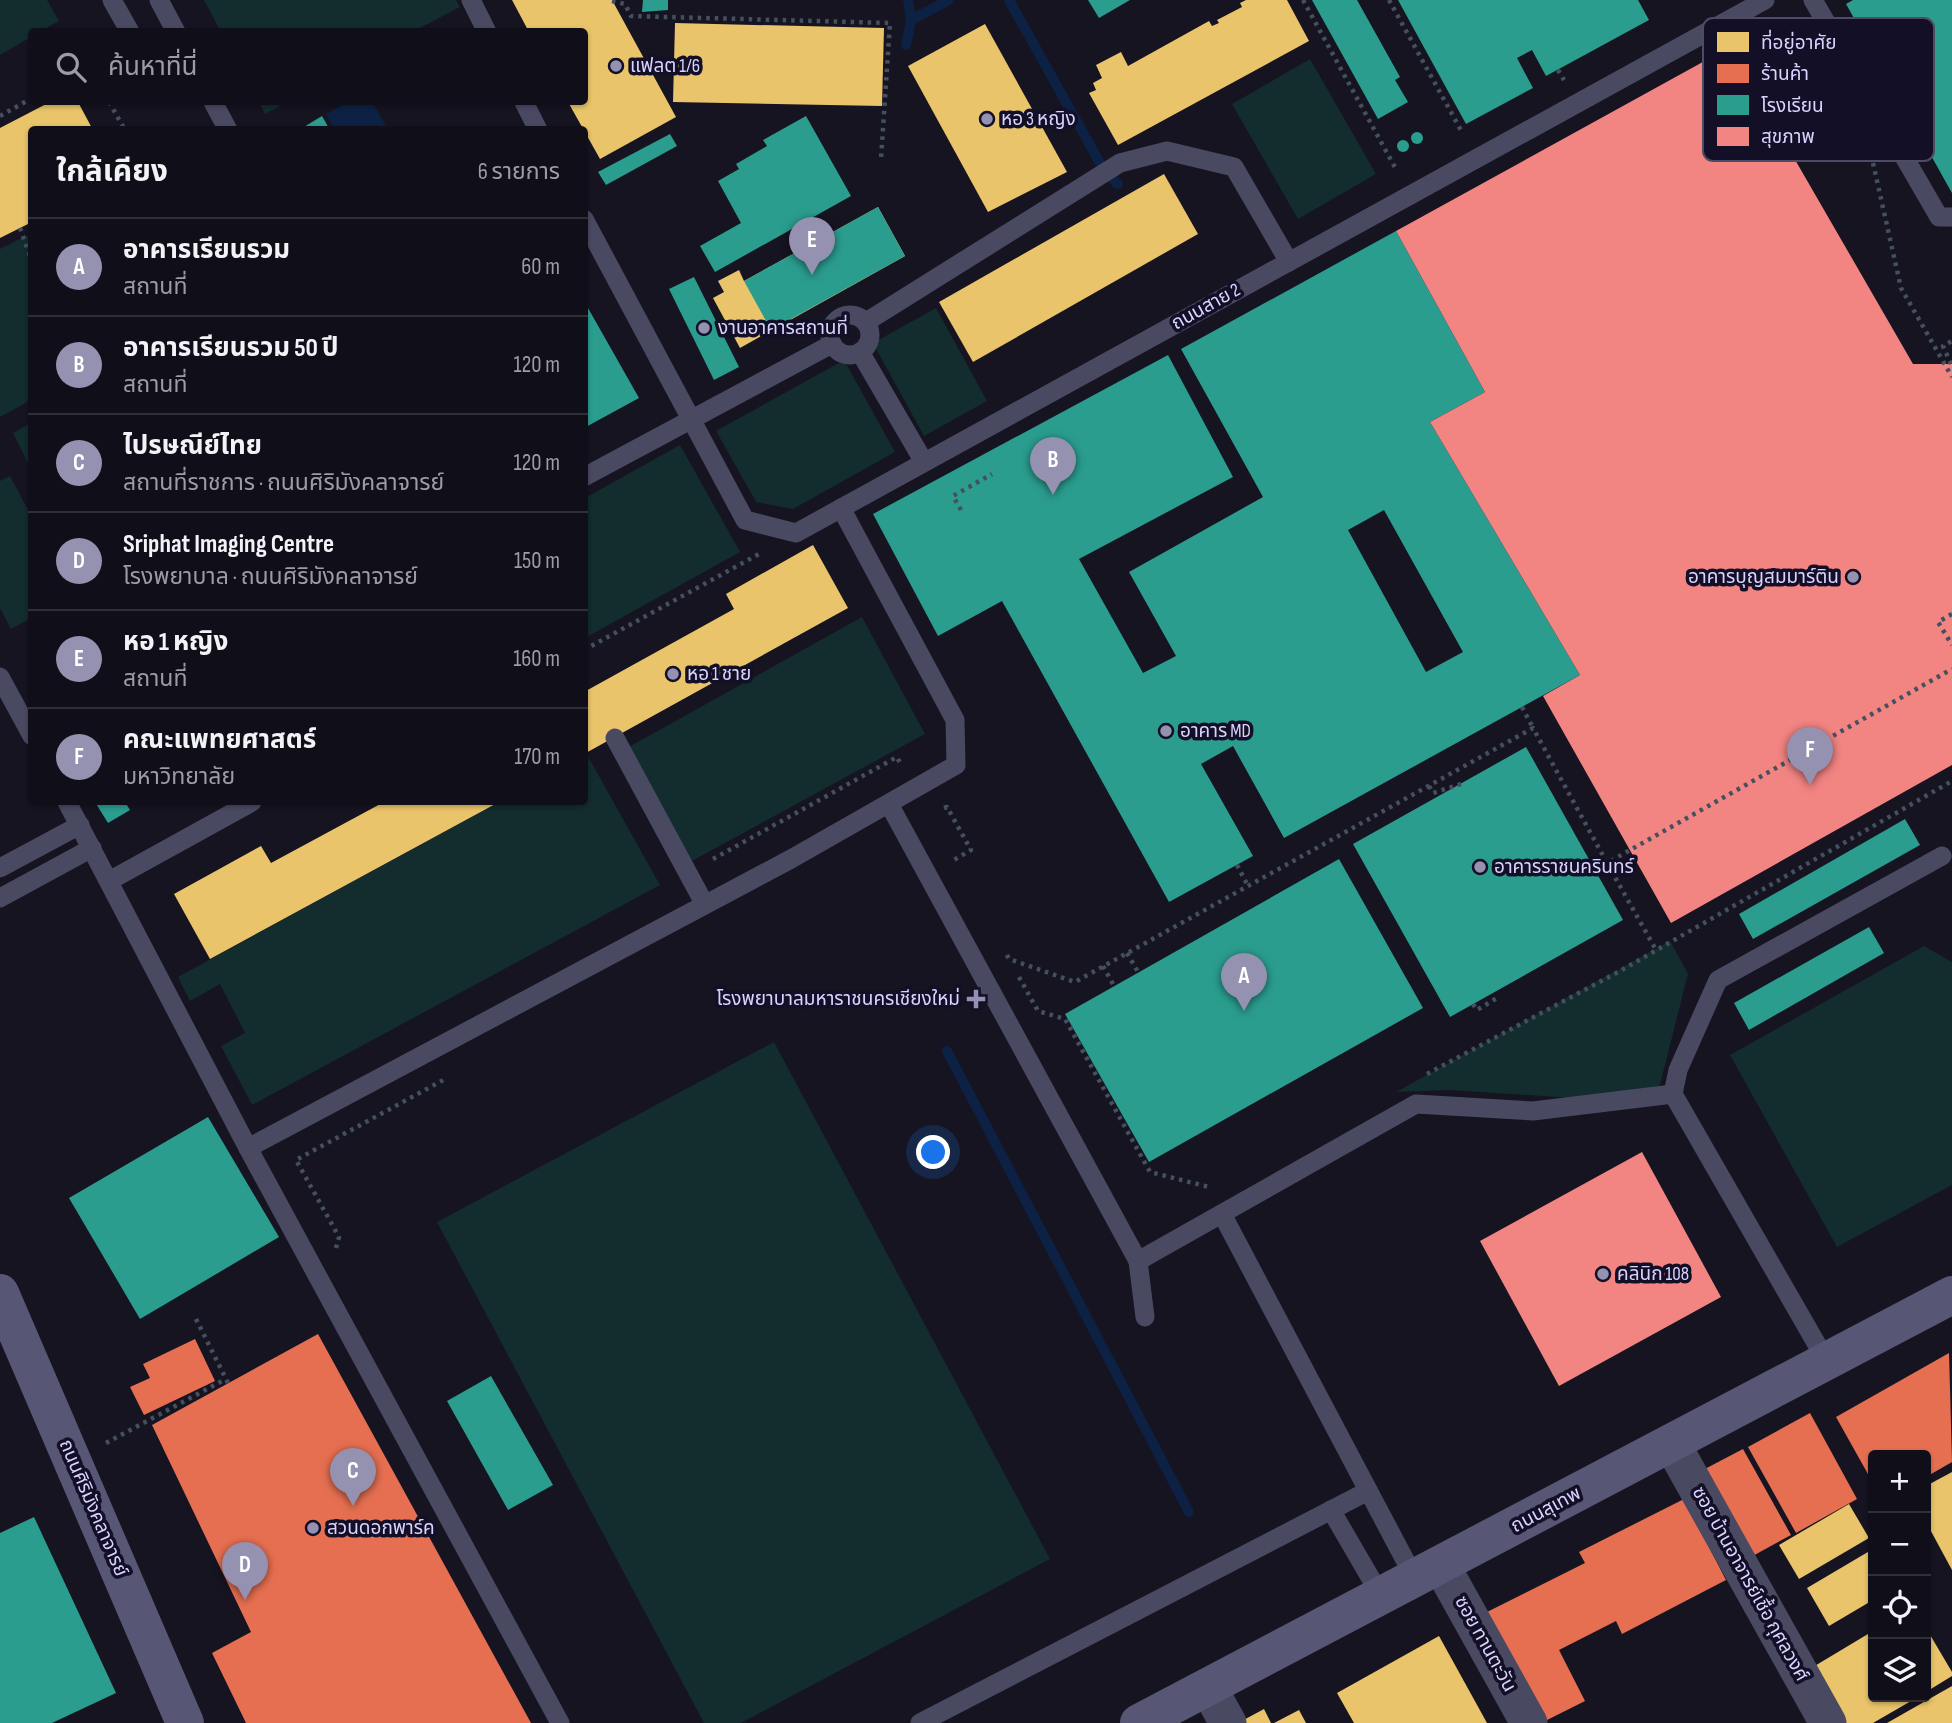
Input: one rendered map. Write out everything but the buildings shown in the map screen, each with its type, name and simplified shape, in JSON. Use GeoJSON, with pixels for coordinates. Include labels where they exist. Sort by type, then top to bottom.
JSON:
{"type":"FeatureCollection","features":[{"type":"Feature","properties":{"kind":"main road","name":"ถนนศิริมังคลาจารย์"},"geometry":{"type":"LineString","coordinates":[[0,1293],[185,1723]]}},
{"type":"Feature","properties":{"kind":"main road","name":"ถนนสุเทพ"},"geometry":{"type":"LineString","coordinates":[[1139,1723],[1952,1296]]}},
{"type":"Feature","properties":{"kind":"street","name":"ซอย บ้านอาจารย์เชื้อ กุศลวงศ์"},"geometry":{"type":"LineString","coordinates":[[1672,1444],[1828,1723]]}},
{"type":"Feature","properties":{"kind":"street","name":"ซอย ทานตะวัน"},"geometry":{"type":"LineString","coordinates":[[1428,1572],[1529,1723]]}},
{"type":"Feature","properties":{"kind":"street"},"geometry":{"type":"LineString","coordinates":[[1208,1687],[1228,1723]]}},
{"type":"Feature","properties":{"kind":"lane"},"geometry":{"type":"LineString","coordinates":[[113,0],[128,28]]}},
{"type":"Feature","properties":{"kind":"lane"},"geometry":{"type":"LineString","coordinates":[[159,0],[174,28]]}},
{"type":"Feature","properties":{"kind":"lane"},"geometry":{"type":"LineString","coordinates":[[471,0],[486,28]]}},
{"type":"Feature","properties":{"kind":"lane","name":"ถนนสาย 2"},"geometry":{"type":"LineString","coordinates":[[1732,18],[1765,0]]}},
{"type":"Feature","properties":{"kind":"lane"},"geometry":{"type":"LineString","coordinates":[[1813,0],[1824,18]]}},
{"type":"Feature","properties":{"kind":"lane","name":"ถนนสาย 2"},"geometry":{"type":"LineString","coordinates":[[796,533],[1703,34]]}},
{"type":"Feature","properties":{"kind":"lane"},"geometry":{"type":"LineString","coordinates":[[215,105],[226,126]]}},
{"type":"Feature","properties":{"kind":"lane"},"geometry":{"type":"LineString","coordinates":[[526,105],[536,126]]}},
{"type":"Feature","properties":{"kind":"lane"},"geometry":{"type":"LineString","coordinates":[[866,322],[1120,163],[1167,151],[1234,167],[1289,262]]}},
{"type":"Feature","properties":{"kind":"lane"},"geometry":{"type":"LineString","coordinates":[[1915,161],[1948,214]]}},
{"type":"Feature","properties":{"kind":"lane"},"geometry":{"type":"LineString","coordinates":[[588,227],[688,419],[745,520],[796,533]]}},
{"type":"Feature","properties":{"kind":"lane"},"geometry":{"type":"LineString","coordinates":[[855,315],[866,322],[869,342],[860,352],[842,353],[832,344],[830,331],[836,320],[855,315]]}},
{"type":"Feature","properties":{"kind":"lane"},"geometry":{"type":"LineString","coordinates":[[588,475],[832,344]]}},
{"type":"Feature","properties":{"kind":"lane"},"geometry":{"type":"LineString","coordinates":[[860,352],[924,462]]}},
{"type":"Feature","properties":{"kind":"lane"},"geometry":{"type":"LineString","coordinates":[[248,1147],[889,804],[956,765],[955,720],[841,508]]}},
{"type":"Feature","properties":{"kind":"lane"},"geometry":{"type":"LineString","coordinates":[[0,677],[28,728]]}},
{"type":"Feature","properties":{"kind":"lane"},"geometry":{"type":"LineString","coordinates":[[615,738],[704,903]]}},
{"type":"Feature","properties":{"kind":"lane"},"geometry":{"type":"LineString","coordinates":[[889,804],[1138,1261],[1145,1317]]}},
{"type":"Feature","properties":{"kind":"lane"},"geometry":{"type":"LineString","coordinates":[[69,805],[248,1147],[560,1723]]}},
{"type":"Feature","properties":{"kind":"lane"},"geometry":{"type":"LineString","coordinates":[[109,881],[246,805]]}},
{"type":"Feature","properties":{"kind":"lane"},"geometry":{"type":"LineString","coordinates":[[0,869],[80,825]]}},
{"type":"Feature","properties":{"kind":"lane"},"geometry":{"type":"LineString","coordinates":[[0,898],[92,848]]}},
{"type":"Feature","properties":{"kind":"lane"},"geometry":{"type":"LineString","coordinates":[[1827,1362],[1673,1094],[1678,1070],[1718,980],[1942,856]]}},
{"type":"Feature","properties":{"kind":"lane"},"geometry":{"type":"LineString","coordinates":[[1138,1261],[1416,1104],[1533,1111],[1673,1094]]}},
{"type":"Feature","properties":{"kind":"lane"},"geometry":{"type":"LineString","coordinates":[[1222,1214],[1368,1490],[1428,1572]]}},
{"type":"Feature","properties":{"kind":"lane"},"geometry":{"type":"LineString","coordinates":[[920,1723],[1368,1490]]}},
{"type":"Feature","properties":{"kind":"lane"},"geometry":{"type":"LineString","coordinates":[[1331,1510],[1381,1596]]}},
{"type":"Feature","properties":{"kind":"path"},"geometry":{"type":"LineString","coordinates":[[1303,0],[1411,195]]}},
{"type":"Feature","properties":{"kind":"path"},"geometry":{"type":"LineString","coordinates":[[1389,0],[1476,159]]}},
{"type":"Feature","properties":{"kind":"path"},"geometry":{"type":"LineString","coordinates":[[612,1],[625,4],[631,16],[890,23],[881,159]]}},
{"type":"Feature","properties":{"kind":"path"},"geometry":{"type":"LineString","coordinates":[[0,116],[28,100]]}},
{"type":"Feature","properties":{"kind":"path"},"geometry":{"type":"LineString","coordinates":[[111,105],[123,126]]}},
{"type":"Feature","properties":{"kind":"path"},"geometry":{"type":"LineString","coordinates":[[1872,161],[1901,288],[1952,377]]}},
{"type":"Feature","properties":{"kind":"path"},"geometry":{"type":"LineString","coordinates":[[20,228],[28,251]]}},
{"type":"Feature","properties":{"kind":"path"},"geometry":{"type":"LineString","coordinates":[[1951,364],[1944,346],[1952,341]]}},
{"type":"Feature","properties":{"kind":"path"},"geometry":{"type":"LineString","coordinates":[[961,510],[953,496],[992,474]]}},
{"type":"Feature","properties":{"kind":"path"},"geometry":{"type":"LineString","coordinates":[[588,648],[796,533]]}},
{"type":"Feature","properties":{"kind":"path"},"geometry":{"type":"LineString","coordinates":[[1952,614],[1938,622],[1952,645]]}},
{"type":"Feature","properties":{"kind":"path"},"geometry":{"type":"LineString","coordinates":[[1607,863],[1952,669]]}},
{"type":"Feature","properties":{"kind":"path"},"geometry":{"type":"LineString","coordinates":[[1521,707],[1656,950]]}},
{"type":"Feature","properties":{"kind":"path"},"geometry":{"type":"LineString","coordinates":[[1003,947],[1009,959],[1075,982],[1533,727]]}},
{"type":"Feature","properties":{"kind":"path"},"geometry":{"type":"LineString","coordinates":[[707,863],[897,757],[915,789]]}},
{"type":"Feature","properties":{"kind":"path"},"geometry":{"type":"LineString","coordinates":[[1419,1079],[1656,950],[1952,781]]}},
{"type":"Feature","properties":{"kind":"path"},"geometry":{"type":"LineString","coordinates":[[1429,786],[1433,793],[1461,784]]}},
{"type":"Feature","properties":{"kind":"path"},"geometry":{"type":"LineString","coordinates":[[938,811],[947,807],[971,850],[955,862]]}},
{"type":"Feature","properties":{"kind":"path"},"geometry":{"type":"LineString","coordinates":[[948,850],[961,872]]}},
{"type":"Feature","properties":{"kind":"path"},"geometry":{"type":"LineString","coordinates":[[1237,865],[1248,886]]}},
{"type":"Feature","properties":{"kind":"path"},"geometry":{"type":"LineString","coordinates":[[1006,953],[1038,1011],[1065,1019],[1150,1172],[1215,1188]]}},
{"type":"Feature","properties":{"kind":"path"},"geometry":{"type":"LineString","coordinates":[[1127,953],[1138,972]]}},
{"type":"Feature","properties":{"kind":"path"},"geometry":{"type":"LineString","coordinates":[[1103,966],[1114,986]]}},
{"type":"Feature","properties":{"kind":"path"},"geometry":{"type":"LineString","coordinates":[[1474,1004],[1477,1010],[1497,998]]}},
{"type":"Feature","properties":{"kind":"path"},"geometry":{"type":"LineString","coordinates":[[334,1261],[339,1237],[296,1160],[454,1074]]}},
{"type":"Feature","properties":{"kind":"path"},"geometry":{"type":"LineString","coordinates":[[73,1461],[227,1381],[196,1319]]}},
{"type":"Feature","properties":{"kind":"green space"},"geometry":{"type":"Polygon","coordinates":[[[0,0],[47,0],[59,21],[46,28],[28,28],[28,39],[0,55],[0,0]]]}},
{"type":"Feature","properties":{"kind":"green space"},"geometry":{"type":"Polygon","coordinates":[[[204,0],[456,0],[460,7],[420,28],[219,28],[204,0]]]}},
{"type":"Feature","properties":{"kind":"green space"},"geometry":{"type":"Polygon","coordinates":[[[1310,59],[1376,174],[1298,219],[1232,104],[1310,59]]]}},
{"type":"Feature","properties":{"kind":"green space"},"geometry":{"type":"Polygon","coordinates":[[[260,105],[282,105],[265,114],[260,105]]]}},
{"type":"Feature","properties":{"kind":"green space"},"geometry":{"type":"Polygon","coordinates":[[[28,235],[28,402],[0,417],[0,249],[28,235]]]}},
{"type":"Feature","properties":{"kind":"green space"},"geometry":{"type":"Polygon","coordinates":[[[936,308],[987,401],[924,436],[873,343],[936,308]]]}},
{"type":"Feature","properties":{"kind":"green space"},"geometry":{"type":"Polygon","coordinates":[[[844,360],[895,452],[793,509],[756,502],[716,431],[844,360]]]}},
{"type":"Feature","properties":{"kind":"green space"},"geometry":{"type":"Polygon","coordinates":[[[28,425],[28,463],[13,433],[28,425]]]}},
{"type":"Feature","properties":{"kind":"green space"},"geometry":{"type":"Polygon","coordinates":[[[680,445],[740,552],[588,636],[588,496],[680,445]]]}},
{"type":"Feature","properties":{"kind":"green space"},"geometry":{"type":"Polygon","coordinates":[[[10,476],[28,510],[28,620],[11,629],[0,608],[0,481],[10,476]]]}},
{"type":"Feature","properties":{"kind":"green space"},"geometry":{"type":"Polygon","coordinates":[[[862,617],[925,734],[690,862],[627,748],[862,617]]]}},
{"type":"Feature","properties":{"kind":"green space"},"geometry":{"type":"Polygon","coordinates":[[[588,757],[660,885],[252,1105],[221,1046],[245,1033],[220,984],[190,1001],[178,977],[493,805],[588,805],[588,757]]]}},
{"type":"Feature","properties":{"kind":"green space"},"geometry":{"type":"Polygon","coordinates":[[[1670,941],[1688,974],[1660,1085],[1619,1101],[1450,1090],[1396,1092],[1670,941]]]}},
{"type":"Feature","properties":{"kind":"green space"},"geometry":{"type":"Polygon","coordinates":[[[1924,946],[1952,962],[1952,1185],[1837,1247],[1730,1055],[1924,946]]]}},
{"type":"Feature","properties":{"kind":"green space"},"geometry":{"type":"Polygon","coordinates":[[[774,1042],[1050,1559],[741,1723],[704,1723],[437,1222],[774,1042]]]}},
{"type":"Feature","properties":{"kind":"water"},"geometry":{"type":"Polygon","coordinates":[[[342,105],[374,105],[386,126],[332,126],[326,114],[342,105]]]}},
{"type":"Feature","properties":{"kind":"waterway"},"geometry":{"type":"LineString","coordinates":[[906,45],[911,20],[908,0]]}},
{"type":"Feature","properties":{"kind":"waterway"},"geometry":{"type":"LineString","coordinates":[[911,20],[949,0]]}},
{"type":"Feature","properties":{"kind":"waterway"},"geometry":{"type":"LineString","coordinates":[[1009,0],[1105,172],[1118,184]]}},
{"type":"Feature","properties":{"kind":"waterway"},"geometry":{"type":"LineString","coordinates":[[947,1051],[1189,1512]]}},
{"type":"Feature","properties":{"kind":"place","name":"แฟลต 1/6"},"geometry":{"type":"Point","coordinates":[616,66]}},
{"type":"Feature","properties":{"kind":"place","name":"หอ 3 หญิง"},"geometry":{"type":"Point","coordinates":[987,119]}},
{"type":"Feature","properties":{"kind":"place","name":"หอ 1 หญิง"},"geometry":{"type":"Point","coordinates":[812,275]}},
{"type":"Feature","properties":{"kind":"place","name":"งานอาคารสถานที่"},"geometry":{"type":"Point","coordinates":[704,328]}},
{"type":"Feature","properties":{"kind":"place","name":"อาคารเรียนรวม 50 ปี"},"geometry":{"type":"Point","coordinates":[1053,495]}},
{"type":"Feature","properties":{"kind":"place","name":"อาคารบุญสมมาร์ติน"},"geometry":{"type":"Point","coordinates":[1853,577]}},
{"type":"Feature","properties":{"kind":"place","name":"หอ 1 ชาย"},"geometry":{"type":"Point","coordinates":[673,674]}},
{"type":"Feature","properties":{"kind":"place","name":"อาคาร MD"},"geometry":{"type":"Point","coordinates":[1166,731]}},
{"type":"Feature","properties":{"kind":"place","name":"คณะแพทยศาสตร์"},"geometry":{"type":"Point","coordinates":[1810,785]}},
{"type":"Feature","properties":{"kind":"place","name":"อาคารราชนครินทร์"},"geometry":{"type":"Point","coordinates":[1480,867]}},
{"type":"Feature","properties":{"kind":"place","name":"โรงพยาบาลมหาราชนครเชียงใหม่"},"geometry":{"type":"Point","coordinates":[976,999]}},
{"type":"Feature","properties":{"kind":"place","name":"อาคารเรียนรวม"},"geometry":{"type":"Point","coordinates":[1244,1011]}},
{"type":"Feature","properties":{"kind":"place","name":"คลินิก 108"},"geometry":{"type":"Point","coordinates":[1603,1274]}},
{"type":"Feature","properties":{"kind":"place","name":"ไปรษณีย์ไทย"},"geometry":{"type":"Point","coordinates":[353,1506]}},
{"type":"Feature","properties":{"kind":"place","name":"สวนดอกพาร์ค"},"geometry":{"type":"Point","coordinates":[313,1528]}},
{"type":"Feature","properties":{"kind":"place","name":"Sriphat Imaging Centre"},"geometry":{"type":"Point","coordinates":[245,1600]}}]}
